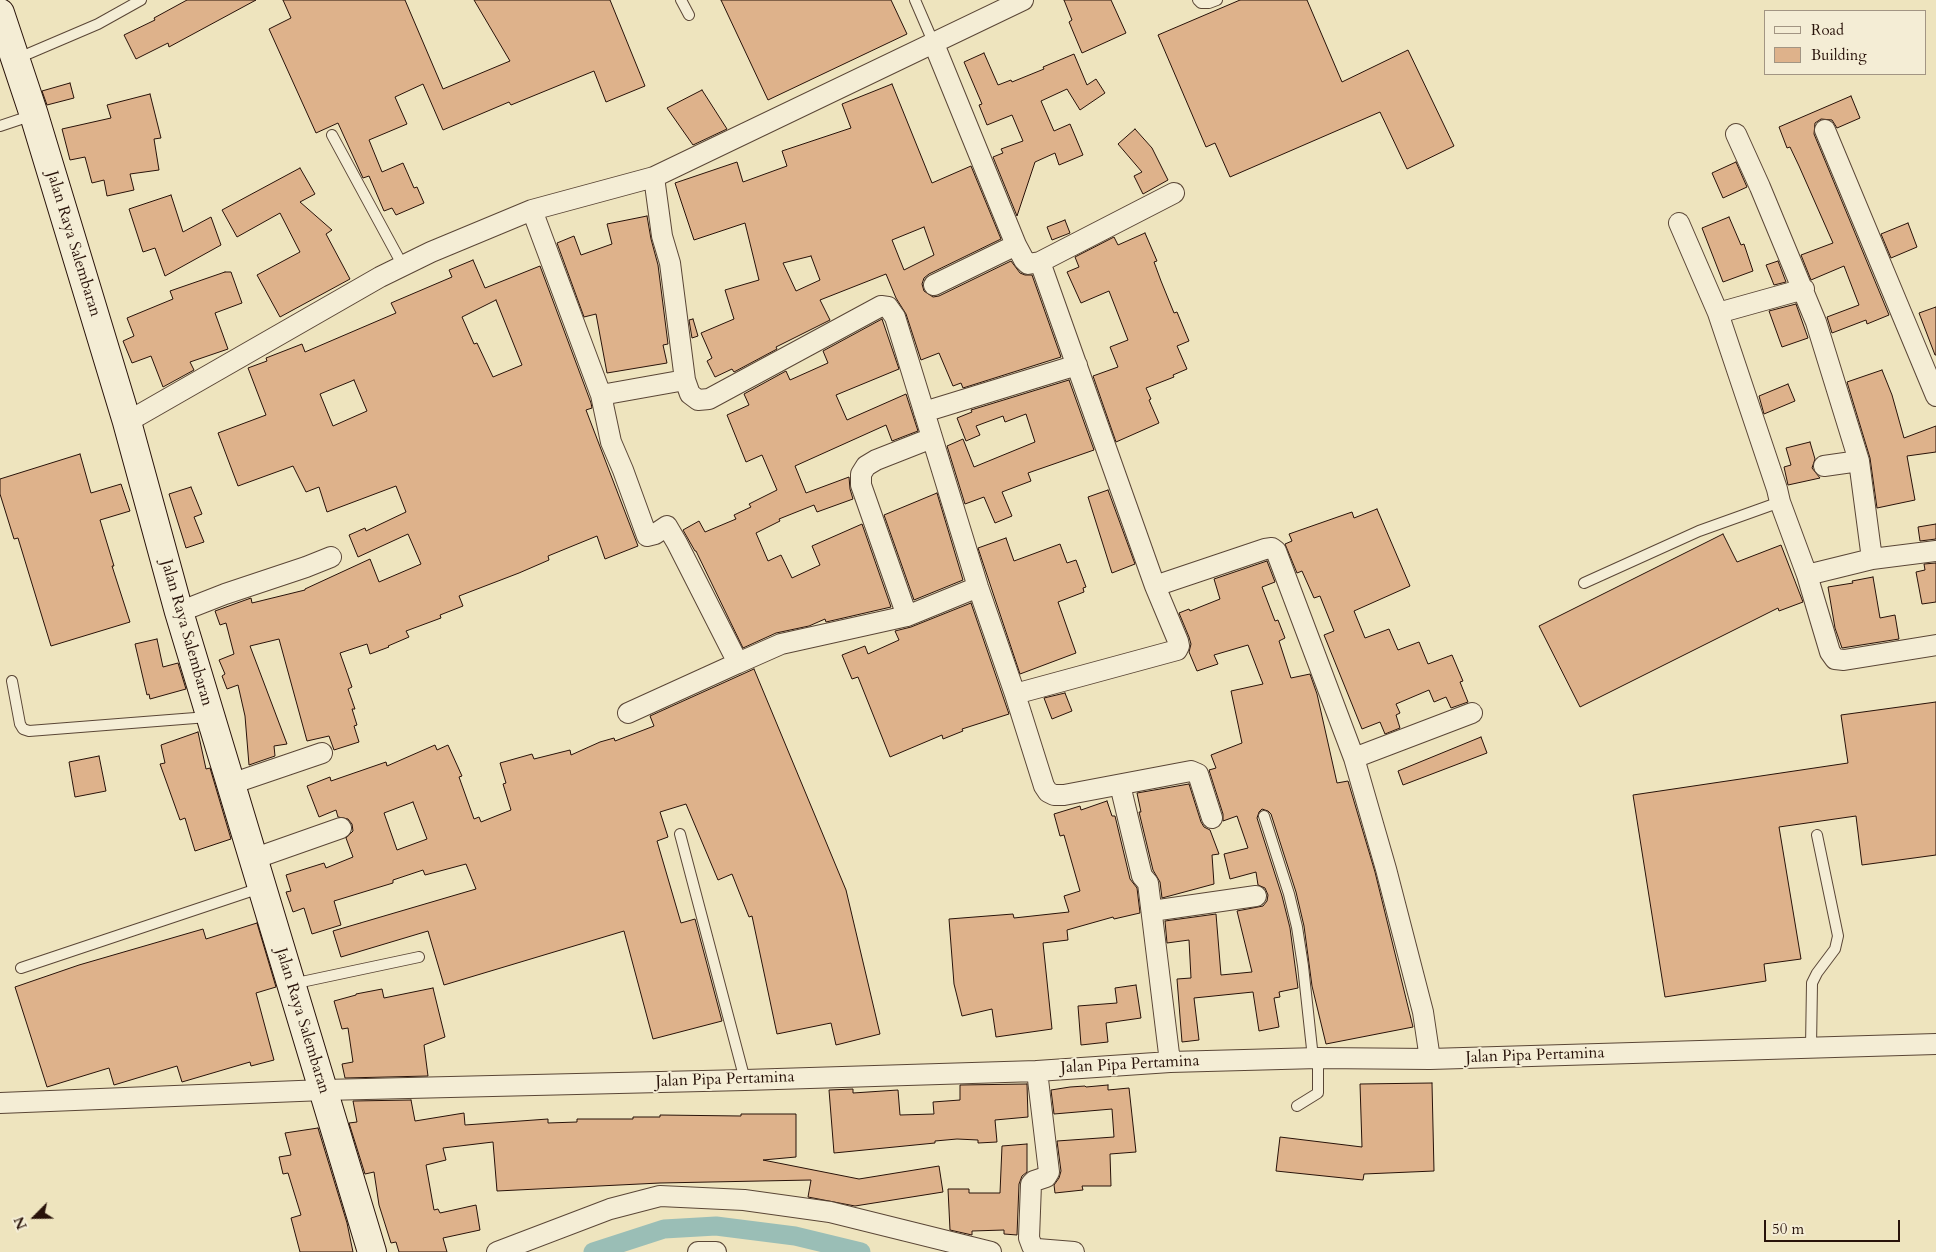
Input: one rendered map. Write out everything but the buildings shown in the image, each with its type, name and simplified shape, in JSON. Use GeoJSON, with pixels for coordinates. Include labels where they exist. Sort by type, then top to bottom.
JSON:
{"type":"FeatureCollection","features":[{"type":"Feature","properties":{"kind":"main road","name":"Jalan Raya Salembaran"},"geometry":{"type":"LineString","coordinates":[[0,14],[34,115],[127,422],[179,612],[372,1252]]}},
{"type":"Feature","properties":{"kind":"street"},"geometry":{"type":"LineString","coordinates":[[127,422],[371,282],[431,252],[532,210],[654,177],[1023,0]]}},
{"type":"Feature","properties":{"kind":"street"},"geometry":{"type":"LineString","coordinates":[[934,44],[1016,245],[1028,264],[1040,262],[1174,192]]}},
{"type":"Feature","properties":{"kind":"street"},"geometry":{"type":"LineString","coordinates":[[1825,130],[1936,396]]}},
{"type":"Feature","properties":{"kind":"street"},"geometry":{"type":"LineString","coordinates":[[1736,134],[1804,289],[1816,322],[1859,461],[1872,559]]}},
{"type":"Feature","properties":{"kind":"street"},"geometry":{"type":"LineString","coordinates":[[654,177],[662,236],[670,263],[685,380],[690,394],[698,400],[709,399],[881,306],[888,307],[895,316],[978,587],[1044,786],[1048,792],[1054,795],[1064,795],[1195,771],[1198,774],[1212,818]]}},
{"type":"Feature","properties":{"kind":"street"},"geometry":{"type":"LineString","coordinates":[[532,210],[601,395],[610,442],[623,470],[647,536],[655,534],[666,526],[682,551],[738,662]]}},
{"type":"Feature","properties":{"kind":"street"},"geometry":{"type":"LineString","coordinates":[[1679,223],[1718,312],[1780,502],[1807,575],[1830,652],[1835,659],[1844,660],[1936,645]]}},
{"type":"Feature","properties":{"kind":"street"},"geometry":{"type":"LineString","coordinates":[[934,285],[1016,245]]}},
{"type":"Feature","properties":{"kind":"street"},"geometry":{"type":"LineString","coordinates":[[1015,694],[1176,650],[1179,646],[1155,586],[1040,262]]}},
{"type":"Feature","properties":{"kind":"street"},"geometry":{"type":"LineString","coordinates":[[1718,312],[1804,289]]}},
{"type":"Feature","properties":{"kind":"street"},"geometry":{"type":"LineString","coordinates":[[924,412],[1077,365]]}},
{"type":"Feature","properties":{"kind":"street"},"geometry":{"type":"LineString","coordinates":[[601,395],[685,380]]}},
{"type":"Feature","properties":{"kind":"street"},"geometry":{"type":"LineString","coordinates":[[907,616],[861,485],[861,474],[866,466],[876,460],[932,438]]}},
{"type":"Feature","properties":{"kind":"street"},"geometry":{"type":"LineString","coordinates":[[1824,466],[1859,461]]}},
{"type":"Feature","properties":{"kind":"street"},"geometry":{"type":"LineString","coordinates":[[1155,586],[1265,549],[1272,548],[1276,551],[1354,758],[1386,869],[1418,993],[1430,1059]]}},
{"type":"Feature","properties":{"kind":"street"},"geometry":{"type":"LineString","coordinates":[[1807,575],[1872,559],[1936,551]]}},
{"type":"Feature","properties":{"kind":"street"},"geometry":{"type":"LineString","coordinates":[[179,612],[225,594],[306,568],[332,557]]}},
{"type":"Feature","properties":{"kind":"street"},"geometry":{"type":"LineString","coordinates":[[628,713],[781,644],[907,616],[978,587]]}},
{"type":"Feature","properties":{"kind":"street"},"geometry":{"type":"LineString","coordinates":[[1354,758],[1472,713]]}},
{"type":"Feature","properties":{"kind":"street"},"geometry":{"type":"LineString","coordinates":[[231,784],[322,753]]}},
{"type":"Feature","properties":{"kind":"street"},"geometry":{"type":"LineString","coordinates":[[1120,785],[1142,876],[1148,883],[1170,1062]]}},
{"type":"Feature","properties":{"kind":"street"},"geometry":{"type":"LineString","coordinates":[[253,860],[341,828]]}},
{"type":"Feature","properties":{"kind":"street"},"geometry":{"type":"LineString","coordinates":[[1152,911],[1256,896]]}},
{"type":"Feature","properties":{"kind":"street","name":"Jalan Pipa Pertamina"},"geometry":{"type":"LineString","coordinates":[[0,1103],[324,1090],[1037,1071],[1170,1062],[1315,1058],[1430,1059],[1936,1044]]}},
{"type":"Feature","properties":{"kind":"street"},"geometry":{"type":"LineString","coordinates":[[1037,1071],[1049,1172],[1046,1177],[1031,1184],[1029,1238],[1032,1246],[1037,1249],[1074,1252]]}},
{"type":"Feature","properties":{"kind":"street"},"geometry":{"type":"LineString","coordinates":[[497,1252],[610,1209],[660,1196],[704,1196],[830,1212],[991,1252]]}},
{"type":"Feature","properties":{"kind":"street"},"geometry":{"type":"LineString","coordinates":[[698,1252],[716,1252]]}},
{"type":"Feature","properties":{"kind":"lane"},"geometry":{"type":"LineString","coordinates":[[15,60],[98,24],[141,0]]}},
{"type":"Feature","properties":{"kind":"lane"},"geometry":{"type":"LineString","coordinates":[[681,0],[689,15]]}},
{"type":"Feature","properties":{"kind":"lane"},"geometry":{"type":"LineString","coordinates":[[915,0],[934,44]]}},
{"type":"Feature","properties":{"kind":"lane"},"geometry":{"type":"LineString","coordinates":[[1198,0],[1201,3],[1217,0]]}},
{"type":"Feature","properties":{"kind":"lane"},"geometry":{"type":"LineString","coordinates":[[0,126],[34,115]]}},
{"type":"Feature","properties":{"kind":"lane"},"geometry":{"type":"LineString","coordinates":[[332,135],[403,266]]}},
{"type":"Feature","properties":{"kind":"lane"},"geometry":{"type":"LineString","coordinates":[[1584,583],[1699,532],[1780,502]]}},
{"type":"Feature","properties":{"kind":"lane"},"geometry":{"type":"LineString","coordinates":[[12,681],[20,724],[23,729],[29,731],[210,717]]}},
{"type":"Feature","properties":{"kind":"lane"},"geometry":{"type":"LineString","coordinates":[[1264,816],[1289,894],[1297,927],[1315,1058],[1318,1093],[1297,1106]]}},
{"type":"Feature","properties":{"kind":"lane"},"geometry":{"type":"LineString","coordinates":[[680,834],[746,1080]]}},
{"type":"Feature","properties":{"kind":"lane"},"geometry":{"type":"LineString","coordinates":[[1811,1048],[1812,983],[1835,949],[1838,936],[1817,835]]}},
{"type":"Feature","properties":{"kind":"lane"},"geometry":{"type":"LineString","coordinates":[[21,968],[261,887]]}},
{"type":"Feature","properties":{"kind":"lane"},"geometry":{"type":"LineString","coordinates":[[291,984],[419,957]]}},
{"type":"Feature","properties":{"kind":"waterway"},"geometry":{"type":"LineString","coordinates":[[593,1252],[664,1229],[716,1226],[795,1236],[861,1252]]}}]}
